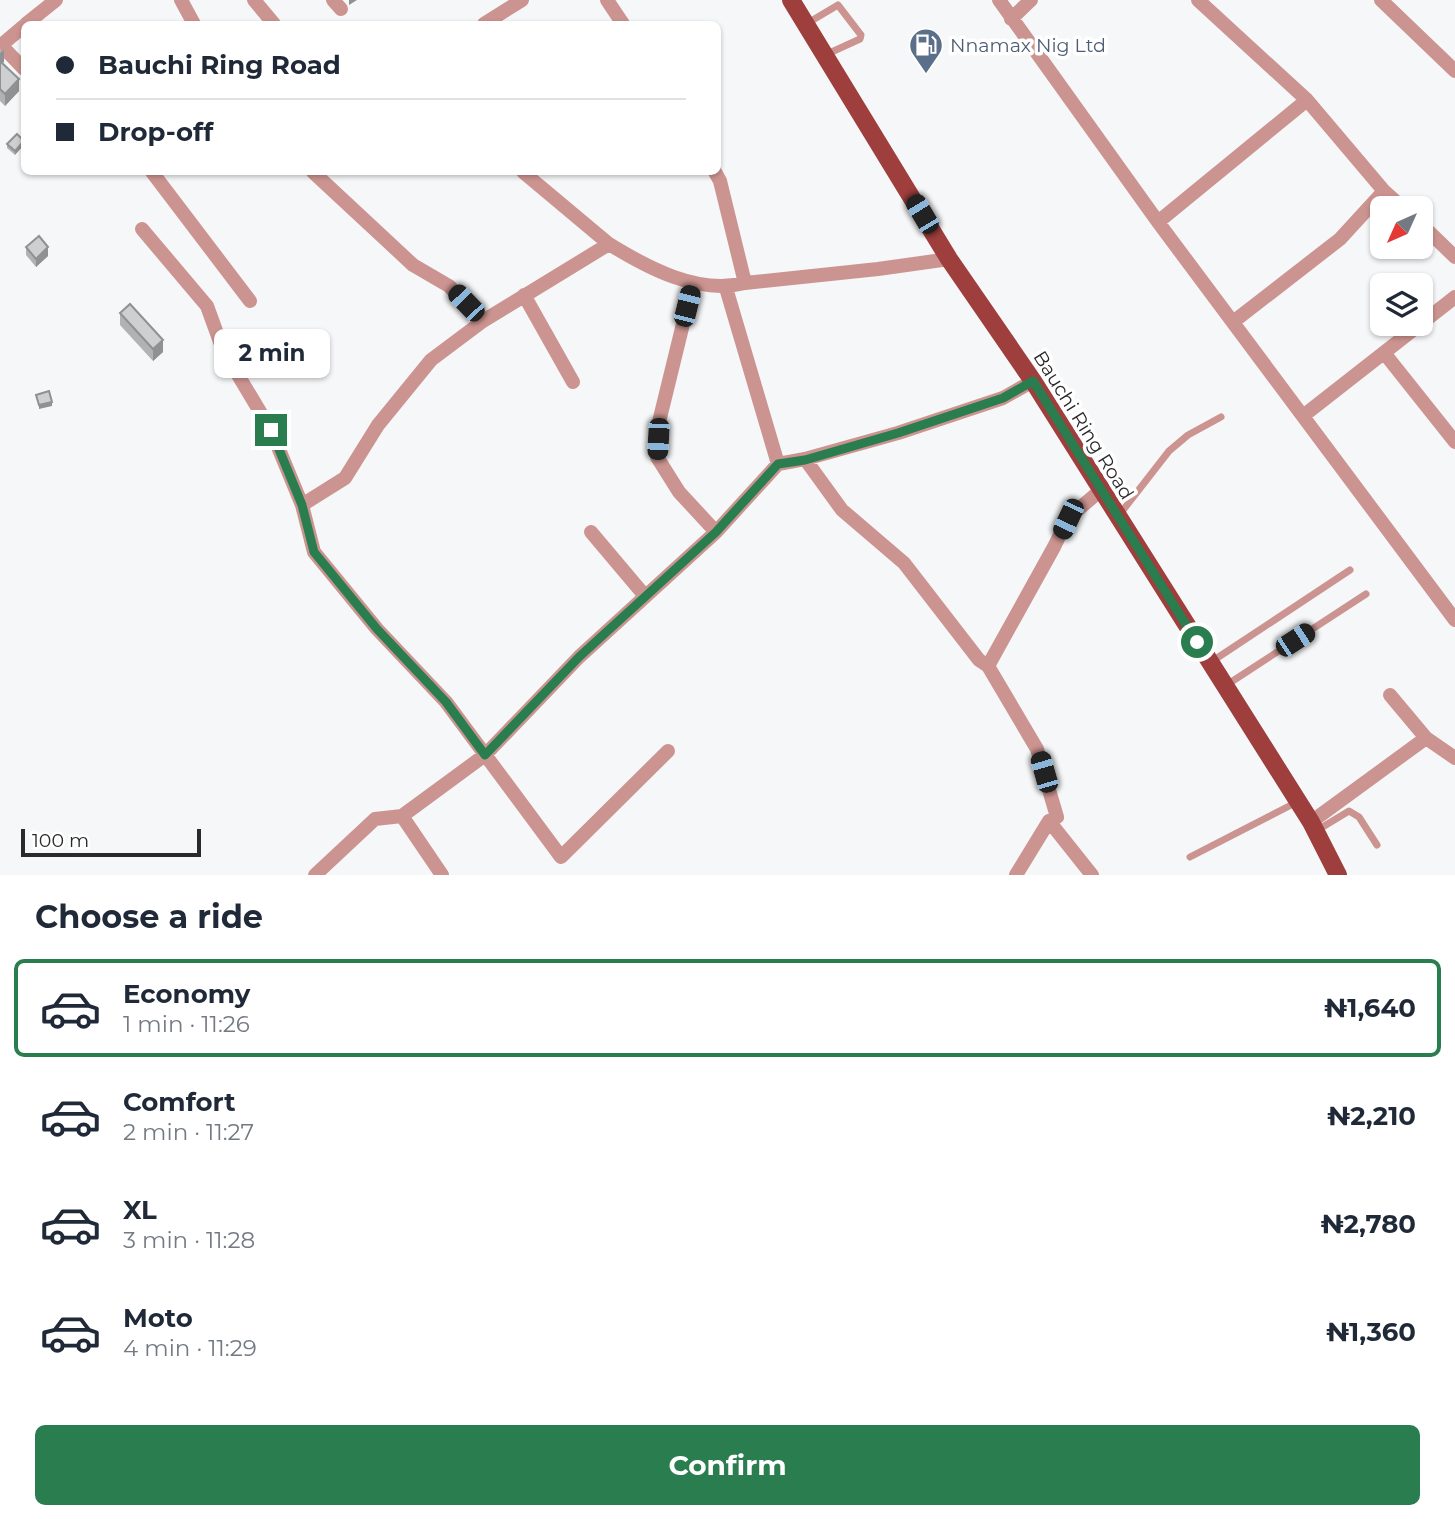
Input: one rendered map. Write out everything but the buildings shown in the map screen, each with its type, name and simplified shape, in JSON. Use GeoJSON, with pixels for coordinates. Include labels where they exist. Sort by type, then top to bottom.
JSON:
{"type":"FeatureCollection","features":[{"type":"Feature","properties":{"kind":"main road","name":"Bauchi Ring Road"},"geometry":{"type":"LineString","coordinates":[[791,0],[949,259],[1033,381],[1298,802],[1338,875]]}},
{"type":"Feature","properties":{"kind":"street"},"geometry":{"type":"LineString","coordinates":[[30,21],[56,0]]}},
{"type":"Feature","properties":{"kind":"street"},"geometry":{"type":"LineString","coordinates":[[181,0],[192,21]]}},
{"type":"Feature","properties":{"kind":"street"},"geometry":{"type":"LineString","coordinates":[[254,0],[272,21]]}},
{"type":"Feature","properties":{"kind":"street"},"geometry":{"type":"LineString","coordinates":[[489,21],[522,0]]}},
{"type":"Feature","properties":{"kind":"street"},"geometry":{"type":"LineString","coordinates":[[607,0],[621,21]]}},
{"type":"Feature","properties":{"kind":"street"},"geometry":{"type":"LineString","coordinates":[[999,0],[1158,222],[1455,620]]}},
{"type":"Feature","properties":{"kind":"street"},"geometry":{"type":"LineString","coordinates":[[1011,19],[1031,0]]}},
{"type":"Feature","properties":{"kind":"street"},"geometry":{"type":"LineString","coordinates":[[1198,0],[1307,100],[1390,196]]}},
{"type":"Feature","properties":{"kind":"street"},"geometry":{"type":"LineString","coordinates":[[1381,0],[1455,71]]}},
{"type":"Feature","properties":{"kind":"street"},"geometry":{"type":"LineString","coordinates":[[21,28],[1,45],[21,66]]}},
{"type":"Feature","properties":{"kind":"street"},"geometry":{"type":"LineString","coordinates":[[1158,222],[1307,100]]}},
{"type":"Feature","properties":{"kind":"street"},"geometry":{"type":"LineString","coordinates":[[154,175],[250,301]]}},
{"type":"Feature","properties":{"kind":"street"},"geometry":{"type":"LineString","coordinates":[[316,175],[413,265],[449,286],[482,321]]}},
{"type":"Feature","properties":{"kind":"street"},"geometry":{"type":"LineString","coordinates":[[527,175],[609,244],[638,261],[693,283],[726,288],[745,283],[878,270],[949,259]]}},
{"type":"Feature","properties":{"kind":"street"},"geometry":{"type":"LineString","coordinates":[[717,175],[745,283]]}},
{"type":"Feature","properties":{"kind":"street"},"geometry":{"type":"LineString","coordinates":[[1233,322],[1340,239],[1384,191]]}},
{"type":"Feature","properties":{"kind":"street"},"geometry":{"type":"LineString","coordinates":[[142,229],[207,306],[223,350],[271,430],[302,505],[314,552],[377,629],[446,702],[562,857],[668,751]]}},
{"type":"Feature","properties":{"kind":"street"},"geometry":{"type":"LineString","coordinates":[[1433,236],[1455,257]]}},
{"type":"Feature","properties":{"kind":"street"},"geometry":{"type":"LineString","coordinates":[[302,505],[345,478],[378,425],[431,360],[482,321],[609,244]]}},
{"type":"Feature","properties":{"kind":"street"},"geometry":{"type":"LineString","coordinates":[[693,283],[659,422],[657,457],[679,492],[716,532]]}},
{"type":"Feature","properties":{"kind":"street"},"geometry":{"type":"LineString","coordinates":[[726,288],[778,464]]}},
{"type":"Feature","properties":{"kind":"street"},"geometry":{"type":"LineString","coordinates":[[524,295],[573,382]]}},
{"type":"Feature","properties":{"kind":"street"},"geometry":{"type":"LineString","coordinates":[[1303,416],[1453,302]]}},
{"type":"Feature","properties":{"kind":"street"},"geometry":{"type":"LineString","coordinates":[[1385,354],[1455,442]]}},
{"type":"Feature","properties":{"kind":"street"},"geometry":{"type":"LineString","coordinates":[[315,875],[376,819],[402,816],[485,755],[579,657],[716,532],[778,464],[805,460],[898,433],[1003,398],[1033,381]]}},
{"type":"Feature","properties":{"kind":"street"},"geometry":{"type":"LineString","coordinates":[[805,460],[842,510],[904,563],[979,660],[988,666],[1037,749],[1057,817],[1049,821],[1016,875]]}},
{"type":"Feature","properties":{"kind":"street"},"geometry":{"type":"LineString","coordinates":[[988,666],[1068,519],[1101,490]]}},
{"type":"Feature","properties":{"kind":"street"},"geometry":{"type":"LineString","coordinates":[[591,532],[645,596]]}},
{"type":"Feature","properties":{"kind":"street"},"geometry":{"type":"LineString","coordinates":[[1390,695],[1426,738],[1455,758]]}},
{"type":"Feature","properties":{"kind":"street"},"geometry":{"type":"LineString","coordinates":[[1313,827],[1426,738]]}},
{"type":"Feature","properties":{"kind":"street"},"geometry":{"type":"LineString","coordinates":[[402,816],[442,875]]}},
{"type":"Feature","properties":{"kind":"street"},"geometry":{"type":"LineString","coordinates":[[1049,821],[1092,875]]}},
{"type":"Feature","properties":{"kind":"lane"},"geometry":{"type":"LineString","coordinates":[[806,24],[838,5],[861,35],[860,39],[824,55]]}},
{"type":"Feature","properties":{"kind":"lane"},"geometry":{"type":"LineString","coordinates":[[1118,518],[1169,451],[1188,435],[1221,417]]}},
{"type":"Feature","properties":{"kind":"lane"},"geometry":{"type":"LineString","coordinates":[[1210,663],[1350,570]]}},
{"type":"Feature","properties":{"kind":"lane"},"geometry":{"type":"LineString","coordinates":[[1225,686],[1366,594]]}},
{"type":"Feature","properties":{"kind":"lane"},"geometry":{"type":"LineString","coordinates":[[1190,857],[1298,802]]}},
{"type":"Feature","properties":{"kind":"lane"},"geometry":{"type":"LineString","coordinates":[[1313,827],[1349,811],[1359,817],[1377,845]]}},
{"type":"Feature","properties":{"kind":"place","name":"Nnamax Nig Ltd"},"geometry":{"type":"Point","coordinates":[926,75]}},
{"type":"Feature","properties":{"kind":"route"},"geometry":{"type":"LineString","coordinates":[[271,430],[302,505],[314,552],[377,629],[446,702],[485,755],[506,730],[579,657],[716,532],[778,464],[805,460],[898,433],[1003,398],[1033,381],[1197,642]]}}]}
